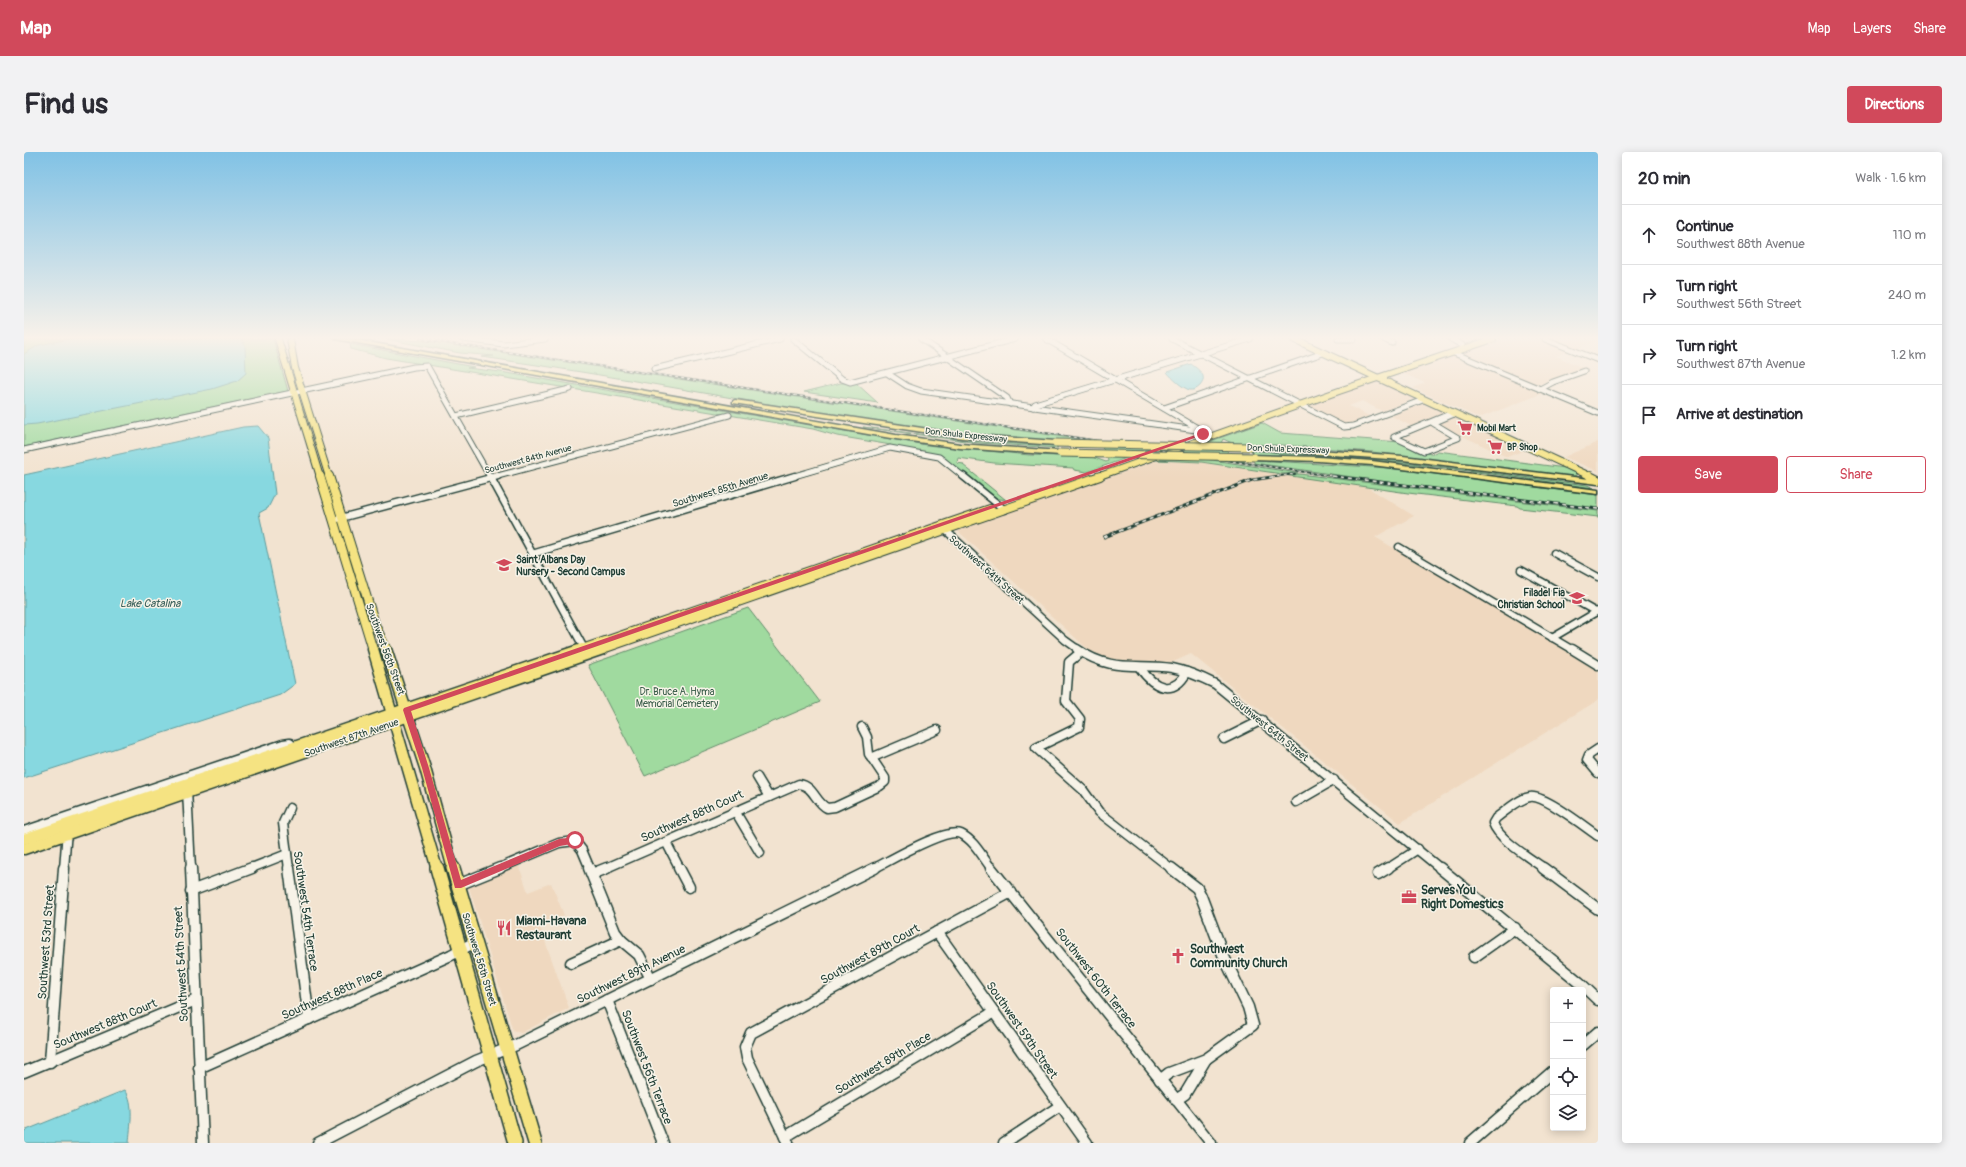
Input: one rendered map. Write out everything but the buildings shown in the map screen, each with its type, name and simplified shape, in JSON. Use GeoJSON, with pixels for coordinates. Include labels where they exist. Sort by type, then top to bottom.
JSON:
{"type":"FeatureCollection","features":[{"type":"Feature","properties":{"kind":"highway","name":"Don Shula Expressway"},"geometry":{"type":"LineString","coordinates":[[601,385],[896,437],[960,446],[1060,453],[1318,459],[1372,463],[1598,492]]}},
{"type":"Feature","properties":{"kind":"highway","name":"Don Shula Expressway"},"geometry":{"type":"LineString","coordinates":[[630,385],[895,427],[962,436],[1056,443],[1249,447],[1403,458],[1598,481]]}},
{"type":"Feature","properties":{"kind":"main road","name":"Southwest 56th Street"},"geometry":{"type":"LineString","coordinates":[[295,385],[319,444],[354,590],[394,718],[515,1143]]}},
{"type":"Feature","properties":{"kind":"main road","name":"Southwest 56th Street"},"geometry":{"type":"LineString","coordinates":[[297,385],[310,446],[364,587],[379,635],[390,658],[408,713],[535,1143]]}},
{"type":"Feature","properties":{"kind":"main road","name":"Southwest 87th Avenue"},"geometry":{"type":"LineString","coordinates":[[186,788],[280,762],[408,713],[1002,508],[1205,434],[1349,385]]}},
{"type":"Feature","properties":{"kind":"main road"},"geometry":{"type":"LineString","coordinates":[[1394,385],[1423,400],[1440,405],[1453,413],[1485,426]]}},
{"type":"Feature","properties":{"kind":"main road"},"geometry":{"type":"LineString","coordinates":[[1396,385],[1554,458],[1598,476]]}},
{"type":"Feature","properties":{"kind":"main road","name":"Southwest 87th Avenue"},"geometry":{"type":"LineString","coordinates":[[1112,469],[1205,434],[1260,420],[1296,403]]}},
{"type":"Feature","properties":{"kind":"main road"},"geometry":{"type":"LineString","coordinates":[[1249,419],[1260,420]]}},
{"type":"Feature","properties":{"kind":"main road"},"geometry":{"type":"LineString","coordinates":[[310,446],[319,444]]}},
{"type":"Feature","properties":{"kind":"main road"},"geometry":{"type":"LineString","coordinates":[[1554,458],[1598,481]]}},
{"type":"Feature","properties":{"kind":"main road"},"geometry":{"type":"LineString","coordinates":[[354,590],[364,587]]}},
{"type":"Feature","properties":{"kind":"main road","name":"Southwest 87th Avenue"},"geometry":{"type":"LineString","coordinates":[[24,839],[67,829],[186,788],[294,748],[394,718]]}},
{"type":"Feature","properties":{"kind":"main road"},"geometry":{"type":"LineString","coordinates":[[280,762],[292,753],[294,748]]}},
{"type":"Feature","properties":{"kind":"main road","name":"Southwest 87th Avenue"},"geometry":{"type":"LineString","coordinates":[[24,849],[67,829]]}},
{"type":"Feature","properties":{"kind":"street"},"geometry":{"type":"LineString","coordinates":[[24,450],[331,385]]}},
{"type":"Feature","properties":{"kind":"street"},"geometry":{"type":"LineString","coordinates":[[439,385],[586,652]]}},
{"type":"Feature","properties":{"kind":"street"},"geometry":{"type":"LineString","coordinates":[[904,385],[918,390],[1010,404],[1191,427]]}},
{"type":"Feature","properties":{"kind":"street"},"geometry":{"type":"LineString","coordinates":[[988,385],[1009,400],[1010,404]]}},
{"type":"Feature","properties":{"kind":"street"},"geometry":{"type":"LineString","coordinates":[[1033,407],[1039,402],[1097,385]]}},
{"type":"Feature","properties":{"kind":"street"},"geometry":{"type":"LineString","coordinates":[[1124,385],[1164,408],[1191,427],[1205,434]]}},
{"type":"Feature","properties":{"kind":"street"},"geometry":{"type":"LineString","coordinates":[[1164,408],[1228,385]]}},
{"type":"Feature","properties":{"kind":"street"},"geometry":{"type":"LineString","coordinates":[[1262,385],[1344,427],[1353,426],[1423,400]]}},
{"type":"Feature","properties":{"kind":"street"},"geometry":{"type":"LineString","coordinates":[[1531,385],[1598,413]]}},
{"type":"Feature","properties":{"kind":"street"},"geometry":{"type":"LineString","coordinates":[[1540,389],[1546,385]]}},
{"type":"Feature","properties":{"kind":"street"},"geometry":{"type":"LineString","coordinates":[[456,416],[570,389]]}},
{"type":"Feature","properties":{"kind":"street"},"geometry":{"type":"LineString","coordinates":[[1453,413],[1435,421],[1434,424],[1459,437],[1424,451],[1394,437],[1453,413]]}},
{"type":"Feature","properties":{"kind":"street","name":"Southwest 84th Avenue"},"geometry":{"type":"LineString","coordinates":[[337,519],[729,415]]}},
{"type":"Feature","properties":{"kind":"street"},"geometry":{"type":"LineString","coordinates":[[1422,426],[1442,429]]}},
{"type":"Feature","properties":{"kind":"street","name":"Southwest 85th Avenue"},"geometry":{"type":"LineString","coordinates":[[532,554],[884,449],[894,448],[914,451],[940,458],[1002,508]]}},
{"type":"Feature","properties":{"kind":"street","name":"Southwest 64th Street"},"geometry":{"type":"LineString","coordinates":[[943,528],[1065,640],[1094,659],[1111,665],[1140,668],[1162,668],[1187,672],[1218,686],[1262,720],[1580,982],[1598,1000]]}},
{"type":"Feature","properties":{"kind":"street"},"geometry":{"type":"LineString","coordinates":[[1399,547],[1598,665]]}},
{"type":"Feature","properties":{"kind":"street"},"geometry":{"type":"LineString","coordinates":[[1554,553],[1598,577]]}},
{"type":"Feature","properties":{"kind":"street"},"geometry":{"type":"LineString","coordinates":[[1521,570],[1597,611]]}},
{"type":"Feature","properties":{"kind":"street"},"geometry":{"type":"LineString","coordinates":[[1552,638],[1597,611]]}},
{"type":"Feature","properties":{"kind":"street"},"geometry":{"type":"LineString","coordinates":[[1082,652],[1069,662],[1066,701],[1080,719],[1079,726],[1036,748],[1083,790],[1100,812],[1197,888],[1205,901],[1223,956],[1250,1010],[1253,1025],[1206,1059],[1169,1074],[1160,1080]]}},
{"type":"Feature","properties":{"kind":"street"},"geometry":{"type":"LineString","coordinates":[[1140,668],[1149,681],[1164,688],[1179,682],[1187,672]]}},
{"type":"Feature","properties":{"kind":"street"},"geometry":{"type":"LineString","coordinates":[[1224,739],[1262,720]]}},
{"type":"Feature","properties":{"kind":"street"},"geometry":{"type":"LineString","coordinates":[[862,727],[867,737],[871,758],[937,730]]}},
{"type":"Feature","properties":{"kind":"street","name":"Southwest 87th Avenue"},"geometry":{"type":"LineString","coordinates":[[24,831],[283,744],[290,743],[294,748]]}},
{"type":"Feature","properties":{"kind":"street"},"geometry":{"type":"LineString","coordinates":[[1598,749],[1588,757],[1588,763],[1598,773]]}},
{"type":"Feature","properties":{"kind":"street","name":"Southwest 88th Court"},"geometry":{"type":"LineString","coordinates":[[592,874],[794,786],[803,784],[810,788],[820,804],[825,808],[835,807],[885,782],[884,776],[871,758]]}},
{"type":"Feature","properties":{"kind":"street"},"geometry":{"type":"LineString","coordinates":[[757,777],[769,797]]}},
{"type":"Feature","properties":{"kind":"street"},"geometry":{"type":"LineString","coordinates":[[1296,802],[1334,780]]}},
{"type":"Feature","properties":{"kind":"street","name":"Southwest 54th Street"},"geometry":{"type":"LineString","coordinates":[[186,788],[203,1143]]}},
{"type":"Feature","properties":{"kind":"street"},"geometry":{"type":"LineString","coordinates":[[1598,836],[1549,802],[1534,796],[1526,798],[1496,818],[1493,822],[1494,828],[1505,839],[1598,909]]}},
{"type":"Feature","properties":{"kind":"street","name":"Southwest 54th Terrace"},"geometry":{"type":"LineString","coordinates":[[290,808],[283,823],[309,1019]]}},
{"type":"Feature","properties":{"kind":"street"},"geometry":{"type":"LineString","coordinates":[[736,811],[760,854]]}},
{"type":"Feature","properties":{"kind":"street","name":"Southwest 53rd Street"},"geometry":{"type":"LineString","coordinates":[[50,1062],[67,829]]}},
{"type":"Feature","properties":{"kind":"street","name":"Southwest 89th Avenue"},"geometry":{"type":"LineString","coordinates":[[318,1143],[490,1055],[507,1049],[651,979],[939,836],[950,832],[957,832]]}},
{"type":"Feature","properties":{"kind":"street","name":"Southwest 60th Terrace"},"geometry":{"type":"LineString","coordinates":[[957,832],[970,841],[1211,1143]]}},
{"type":"Feature","properties":{"kind":"street"},"geometry":{"type":"LineString","coordinates":[[458,885],[559,843],[575,840],[582,850],[615,932],[621,940],[639,954],[651,979]]}},
{"type":"Feature","properties":{"kind":"street"},"geometry":{"type":"LineString","coordinates":[[666,842],[689,887]]}},
{"type":"Feature","properties":{"kind":"street"},"geometry":{"type":"LineString","coordinates":[[1378,874],[1418,849]]}},
{"type":"Feature","properties":{"kind":"street"},"geometry":{"type":"LineString","coordinates":[[191,891],[287,854]]}},
{"type":"Feature","properties":{"kind":"street","name":"Southwest 89th Court"},"geometry":{"type":"LineString","coordinates":[[787,1140],[747,1058],[745,1051],[746,1044],[751,1033],[1011,892]]}},
{"type":"Feature","properties":{"kind":"street"},"geometry":{"type":"LineString","coordinates":[[1474,958],[1514,928]]}},
{"type":"Feature","properties":{"kind":"street","name":"Southwest 59th Street"},"geometry":{"type":"LineString","coordinates":[[938,932],[1087,1143]]}},
{"type":"Feature","properties":{"kind":"street"},"geometry":{"type":"LineString","coordinates":[[571,963],[621,940]]}},
{"type":"Feature","properties":{"kind":"street","name":"Southwest 88th Place"},"geometry":{"type":"LineString","coordinates":[[199,1068],[461,950],[475,942]]}},
{"type":"Feature","properties":{"kind":"street","name":"Southwest 64th Street"},"geometry":{"type":"LineString","coordinates":[[1580,982],[1598,993]]}},
{"type":"Feature","properties":{"kind":"street","name":"Southwest 88th Court"},"geometry":{"type":"LineString","coordinates":[[24,1072],[196,1000]]}},
{"type":"Feature","properties":{"kind":"street","name":"Southwest 56th Terrace"},"geometry":{"type":"LineString","coordinates":[[607,1000],[663,1143]]}},
{"type":"Feature","properties":{"kind":"street","name":"Southwest 89th Place"},"geometry":{"type":"LineString","coordinates":[[787,1140],[994,1012]]}},
{"type":"Feature","properties":{"kind":"street"},"geometry":{"type":"LineString","coordinates":[[1586,1042],[1598,1032]]}},
{"type":"Feature","properties":{"kind":"street"},"geometry":{"type":"LineString","coordinates":[[1176,1100],[1185,1094],[1206,1059]]}},
{"type":"Feature","properties":{"kind":"street"},"geometry":{"type":"LineString","coordinates":[[1470,1143],[1550,1074]]}},
{"type":"Feature","properties":{"kind":"street"},"geometry":{"type":"LineString","coordinates":[[1004,1143],[1060,1106]]}},
{"type":"Feature","properties":{"kind":"shaded area"},"geometry":{"type":"Polygon","coordinates":[[[1363,385],[1384,385],[1414,399],[1382,411],[1362,401],[1349,406],[1369,416],[1345,425],[1309,407],[1308,405],[1363,385]]]}},
{"type":"Feature","properties":{"kind":"shaded area"},"geometry":{"type":"Polygon","coordinates":[[[1420,385],[1526,385],[1544,393],[1479,418],[1413,388],[1420,385]]]}},
{"type":"Feature","properties":{"kind":"shaded area"},"geometry":{"type":"Polygon","coordinates":[[[1423,404],[1446,413],[1411,426],[1391,416],[1423,404]]]}},
{"type":"Feature","properties":{"kind":"shaded area"},"geometry":{"type":"Polygon","coordinates":[[[1453,416],[1525,450],[1507,457],[1435,423],[1453,416]]]}},
{"type":"Feature","properties":{"kind":"shaded area"},"geometry":{"type":"Polygon","coordinates":[[[1598,442],[1598,471],[1564,457],[1598,442]]]}},
{"type":"Feature","properties":{"kind":"shaded area"},"geometry":{"type":"Polygon","coordinates":[[[1155,461],[1201,462],[1282,474],[1284,476],[1292,475],[1367,487],[1414,516],[1375,537],[1598,669],[1598,700],[1400,823],[1191,654],[1173,662],[1149,661],[1133,663],[1109,660],[1090,651],[958,531],[1155,461]]]}},
{"type":"Feature","properties":{"kind":"shaded area"},"geometry":{"type":"Polygon","coordinates":[[[519,866],[528,892],[551,883],[564,915],[540,927],[569,1008],[521,1033],[514,1031],[512,1028],[469,887],[519,866]]]}},
{"type":"Feature","properties":{"kind":"green space"},"geometry":{"type":"Polygon","coordinates":[[[24,385],[286,385],[288,391],[24,447],[24,385]]]}},
{"type":"Feature","properties":{"kind":"green space"},"geometry":{"type":"Polygon","coordinates":[[[550,385],[578,385],[926,445],[1029,455],[1092,457],[1106,462],[1108,461],[1106,452],[1101,447],[927,429],[800,410],[657,385],[720,385],[1150,450],[1087,472],[1074,470],[1073,468],[994,463],[958,458],[957,463],[964,464],[963,465],[1006,500],[994,498],[941,457],[891,447],[891,445],[837,436],[813,429],[550,385]]]}},
{"type":"Feature","properties":{"kind":"green space"},"geometry":{"type":"Polygon","coordinates":[[[832,385],[858,385],[878,403],[804,392],[832,385]]]}},
{"type":"Feature","properties":{"kind":"green space"},"geometry":{"type":"Polygon","coordinates":[[[1262,423],[1280,433],[1400,442],[1418,452],[1432,454],[1438,451],[1565,468],[1577,474],[1573,477],[1372,452],[1284,445],[1237,445],[1223,439],[1221,443],[1229,453],[1245,462],[1182,451],[1262,423]]]}},
{"type":"Feature","properties":{"kind":"green space"},"geometry":{"type":"Polygon","coordinates":[[[863,427],[981,442],[1057,446],[1058,448],[979,443],[863,427]]]}},
{"type":"Feature","properties":{"kind":"green space"},"geometry":{"type":"Polygon","coordinates":[[[1251,450],[1396,461],[1587,485],[1594,488],[1382,461],[1254,455],[1251,450]]]}},
{"type":"Feature","properties":{"kind":"green space"},"geometry":{"type":"Polygon","coordinates":[[[1172,454],[1298,473],[1282,474],[1201,462],[1155,460],[1172,454]]]}},
{"type":"Feature","properties":{"kind":"green space"},"geometry":{"type":"Polygon","coordinates":[[[1254,460],[1389,468],[1598,495],[1598,509],[1443,490],[1254,463],[1254,460]]]}},
{"type":"Feature","properties":{"kind":"green space"},"geometry":{"type":"Polygon","coordinates":[[[1299,474],[1598,511],[1598,517],[1520,508],[1517,506],[1408,493],[1284,475],[1299,474]]]}},
{"type":"Feature","properties":{"kind":"green space","name":"Dr. Bruce A. Hyma Memorial Cemetery"},"geometry":{"type":"Polygon","coordinates":[[[748,608],[820,702],[645,776],[588,665],[748,608]]]}},
{"type":"Feature","properties":{"kind":"water"},"geometry":{"type":"Polygon","coordinates":[[[24,385],[224,385],[212,389],[37,424],[24,425],[24,385]]]}},
{"type":"Feature","properties":{"kind":"water"},"geometry":{"type":"Polygon","coordinates":[[[1181,385],[1201,385],[1193,390],[1187,389],[1181,385]]]}},
{"type":"Feature","properties":{"kind":"water","name":"Lake Catalina"},"geometry":{"type":"Polygon","coordinates":[[[258,426],[268,438],[275,494],[268,508],[259,513],[295,684],[280,695],[24,778],[24,475],[243,427],[258,426]]]}},
{"type":"Feature","properties":{"kind":"water"},"geometry":{"type":"Polygon","coordinates":[[[125,1090],[128,1095],[131,1108],[129,1143],[24,1143],[24,1131],[125,1090]]]}},
{"type":"Feature","properties":{"kind":"railway"},"geometry":{"type":"LineString","coordinates":[[728,385],[1338,477]]}},
{"type":"Feature","properties":{"kind":"railway"},"geometry":{"type":"LineString","coordinates":[[1274,477],[1295,474]]}},
{"type":"Feature","properties":{"kind":"railway"},"geometry":{"type":"LineString","coordinates":[[1274,477],[1279,476]]}},
{"type":"Feature","properties":{"kind":"railway"},"geometry":{"type":"LineString","coordinates":[[1332,476],[1598,509]]}},
{"type":"Feature","properties":{"kind":"railway"},"geometry":{"type":"LineString","coordinates":[[1104,537],[1252,480],[1274,477]]}},
{"type":"Feature","properties":{"kind":"place","name":"Mobil Mart"},"geometry":{"type":"Point","coordinates":[1465,428]}},
{"type":"Feature","properties":{"kind":"place","name":"BP Shop"},"geometry":{"type":"Point","coordinates":[1495,447]}},
{"type":"Feature","properties":{"kind":"place","name":"Saint Albans Day Nursery - Second Campus"},"geometry":{"type":"Point","coordinates":[504,565]}},
{"type":"Feature","properties":{"kind":"place","name":"Filadel Fia Christian School"},"geometry":{"type":"Point","coordinates":[1577,598]}},
{"type":"Feature","properties":{"kind":"place","name":"Serves You Right Domestics"},"geometry":{"type":"Point","coordinates":[1409,897]}},
{"type":"Feature","properties":{"kind":"place","name":"Miami-Havana Restaurant"},"geometry":{"type":"Point","coordinates":[504,928]}},
{"type":"Feature","properties":{"kind":"place","name":"Southwest Community Church"},"geometry":{"type":"Point","coordinates":[1178,956]}},
{"type":"Feature","properties":{"kind":"route"},"geometry":{"type":"LineString","coordinates":[[575,840],[559,843],[458,885],[439,822],[432,789],[407,710],[1203,434]]}}]}
